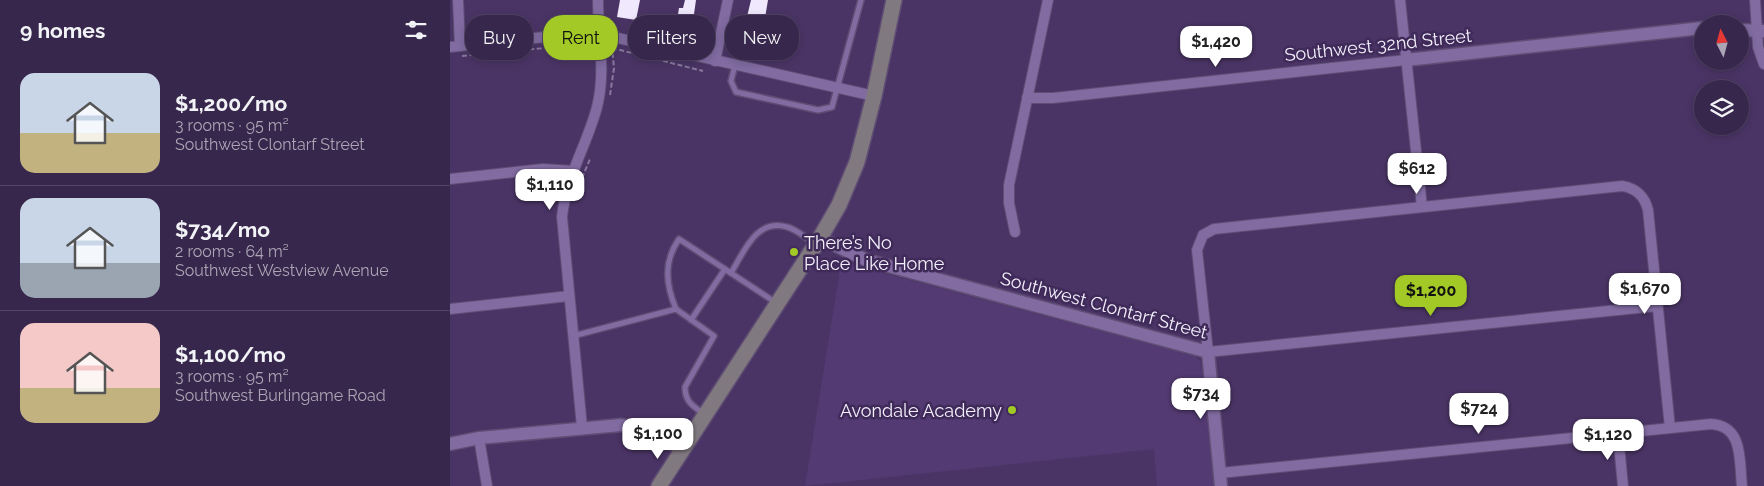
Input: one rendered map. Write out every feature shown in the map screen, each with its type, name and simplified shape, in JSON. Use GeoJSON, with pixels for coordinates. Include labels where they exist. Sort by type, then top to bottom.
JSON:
{"type":"FeatureCollection","features":[{"type":"Feature","properties":{"kind":"main road"},"geometry":{"type":"LineString","coordinates":[[660,486],[818,241],[838,205],[856,162],[874,96],[894,0]]}},
{"type":"Feature","properties":{"kind":"street"},"geometry":{"type":"LineString","coordinates":[[458,0],[455,46],[543,37]]}},
{"type":"Feature","properties":{"kind":"street"},"geometry":{"type":"LineString","coordinates":[[598,0],[599,15]]}},
{"type":"Feature","properties":{"kind":"street"},"geometry":{"type":"LineString","coordinates":[[715,61],[728,0]]}},
{"type":"Feature","properties":{"kind":"street"},"geometry":{"type":"LineString","coordinates":[[1015,232],[1009,203],[1009,185],[1048,0]]}},
{"type":"Feature","properties":{"kind":"street"},"geometry":{"type":"LineString","coordinates":[[1400,0],[1422,207]]}},
{"type":"Feature","properties":{"kind":"street"},"geometry":{"type":"LineString","coordinates":[[1755,0],[1760,31],[1758,47],[1764,64]]}},
{"type":"Feature","properties":{"kind":"street","name":"Southwest 32nd Street"},"geometry":{"type":"LineString","coordinates":[[1027,98],[1053,98],[1694,29]]}},
{"type":"Feature","properties":{"kind":"street"},"geometry":{"type":"LineString","coordinates":[[618,38],[874,96]]}},
{"type":"Feature","properties":{"kind":"street"},"geometry":{"type":"LineString","coordinates":[[582,427],[562,217],[565,193],[596,108],[602,70],[601,60]]}},
{"type":"Feature","properties":{"kind":"street"},"geometry":{"type":"LineString","coordinates":[[450,179],[543,169],[573,171]]}},
{"type":"Feature","properties":{"kind":"street"},"geometry":{"type":"LineString","coordinates":[[1221,486],[1197,250],[1201,238],[1214,229],[1622,186],[1639,193],[1648,210],[1670,428]]}},
{"type":"Feature","properties":{"kind":"street","name":"Southwest Clontarf Street"},"geometry":{"type":"LineString","coordinates":[[818,241],[866,260],[1208,352],[1657,306]]}},
{"type":"Feature","properties":{"kind":"street"},"geometry":{"type":"LineString","coordinates":[[450,309],[569,296]]}},
{"type":"Feature","properties":{"kind":"street"},"geometry":{"type":"LineString","coordinates":[[1220,473],[1711,424],[1719,425],[1731,431],[1738,443],[1742,486]]}},
{"type":"Feature","properties":{"kind":"street"},"geometry":{"type":"LineString","coordinates":[[450,444],[479,438],[608,425],[635,427],[655,434],[682,450]]}},
{"type":"Feature","properties":{"kind":"street"},"geometry":{"type":"LineString","coordinates":[[1618,434],[1623,486]]}},
{"type":"Feature","properties":{"kind":"street"},"geometry":{"type":"LineString","coordinates":[[479,438],[487,486]]}},
{"type":"Feature","properties":{"kind":"lane"},"geometry":{"type":"LineString","coordinates":[[735,65],[731,81],[736,92],[818,110],[832,107],[861,0]]}},
{"type":"Feature","properties":{"kind":"lane"},"geometry":{"type":"LineString","coordinates":[[731,273],[756,233],[766,226],[788,227],[818,241]]}},
{"type":"Feature","properties":{"kind":"lane"},"geometry":{"type":"LineString","coordinates":[[706,415],[688,402],[685,387],[714,336],[676,309],[667,280],[671,250],[679,240],[778,303]]}},
{"type":"Feature","properties":{"kind":"lane"},"geometry":{"type":"LineString","coordinates":[[691,320],[724,269]]}},
{"type":"Feature","properties":{"kind":"lane"},"geometry":{"type":"LineString","coordinates":[[573,336],[676,309]]}},
{"type":"Feature","properties":{"kind":"path"},"geometry":{"type":"LineString","coordinates":[[453,57],[543,47]]}},
{"type":"Feature","properties":{"kind":"path"},"geometry":{"type":"LineString","coordinates":[[618,50],[703,71]]}},
{"type":"Feature","properties":{"kind":"shaded area","name":"Avondale Academy"},"geometry":{"type":"Polygon","coordinates":[[[842,257],[856,266],[1195,356],[1200,361],[1202,371],[1214,486],[1157,486],[1154,449],[805,486],[842,257]]]}},
{"type":"Feature","properties":{"kind":"building"},"geometry":{"type":"Polygon","coordinates":[[[620,0],[640,0],[637,15],[628,15],[628,19],[618,17],[620,0]]]}},
{"type":"Feature","properties":{"kind":"building"},"geometry":{"type":"Polygon","coordinates":[[[685,0],[696,0],[694,15],[678,15],[679,8],[683,8],[685,0]]]}},
{"type":"Feature","properties":{"kind":"building"},"geometry":{"type":"Polygon","coordinates":[[[751,0],[768,0],[766,15],[747,15],[751,0]]]}},
{"type":"Feature","properties":{"kind":"place","name":"There’s No Place Like Home"},"geometry":{"type":"Point","coordinates":[794,252]}},
{"type":"Feature","properties":{"kind":"place","name":"Avondale Academy"},"geometry":{"type":"Point","coordinates":[1012,410]}}]}
